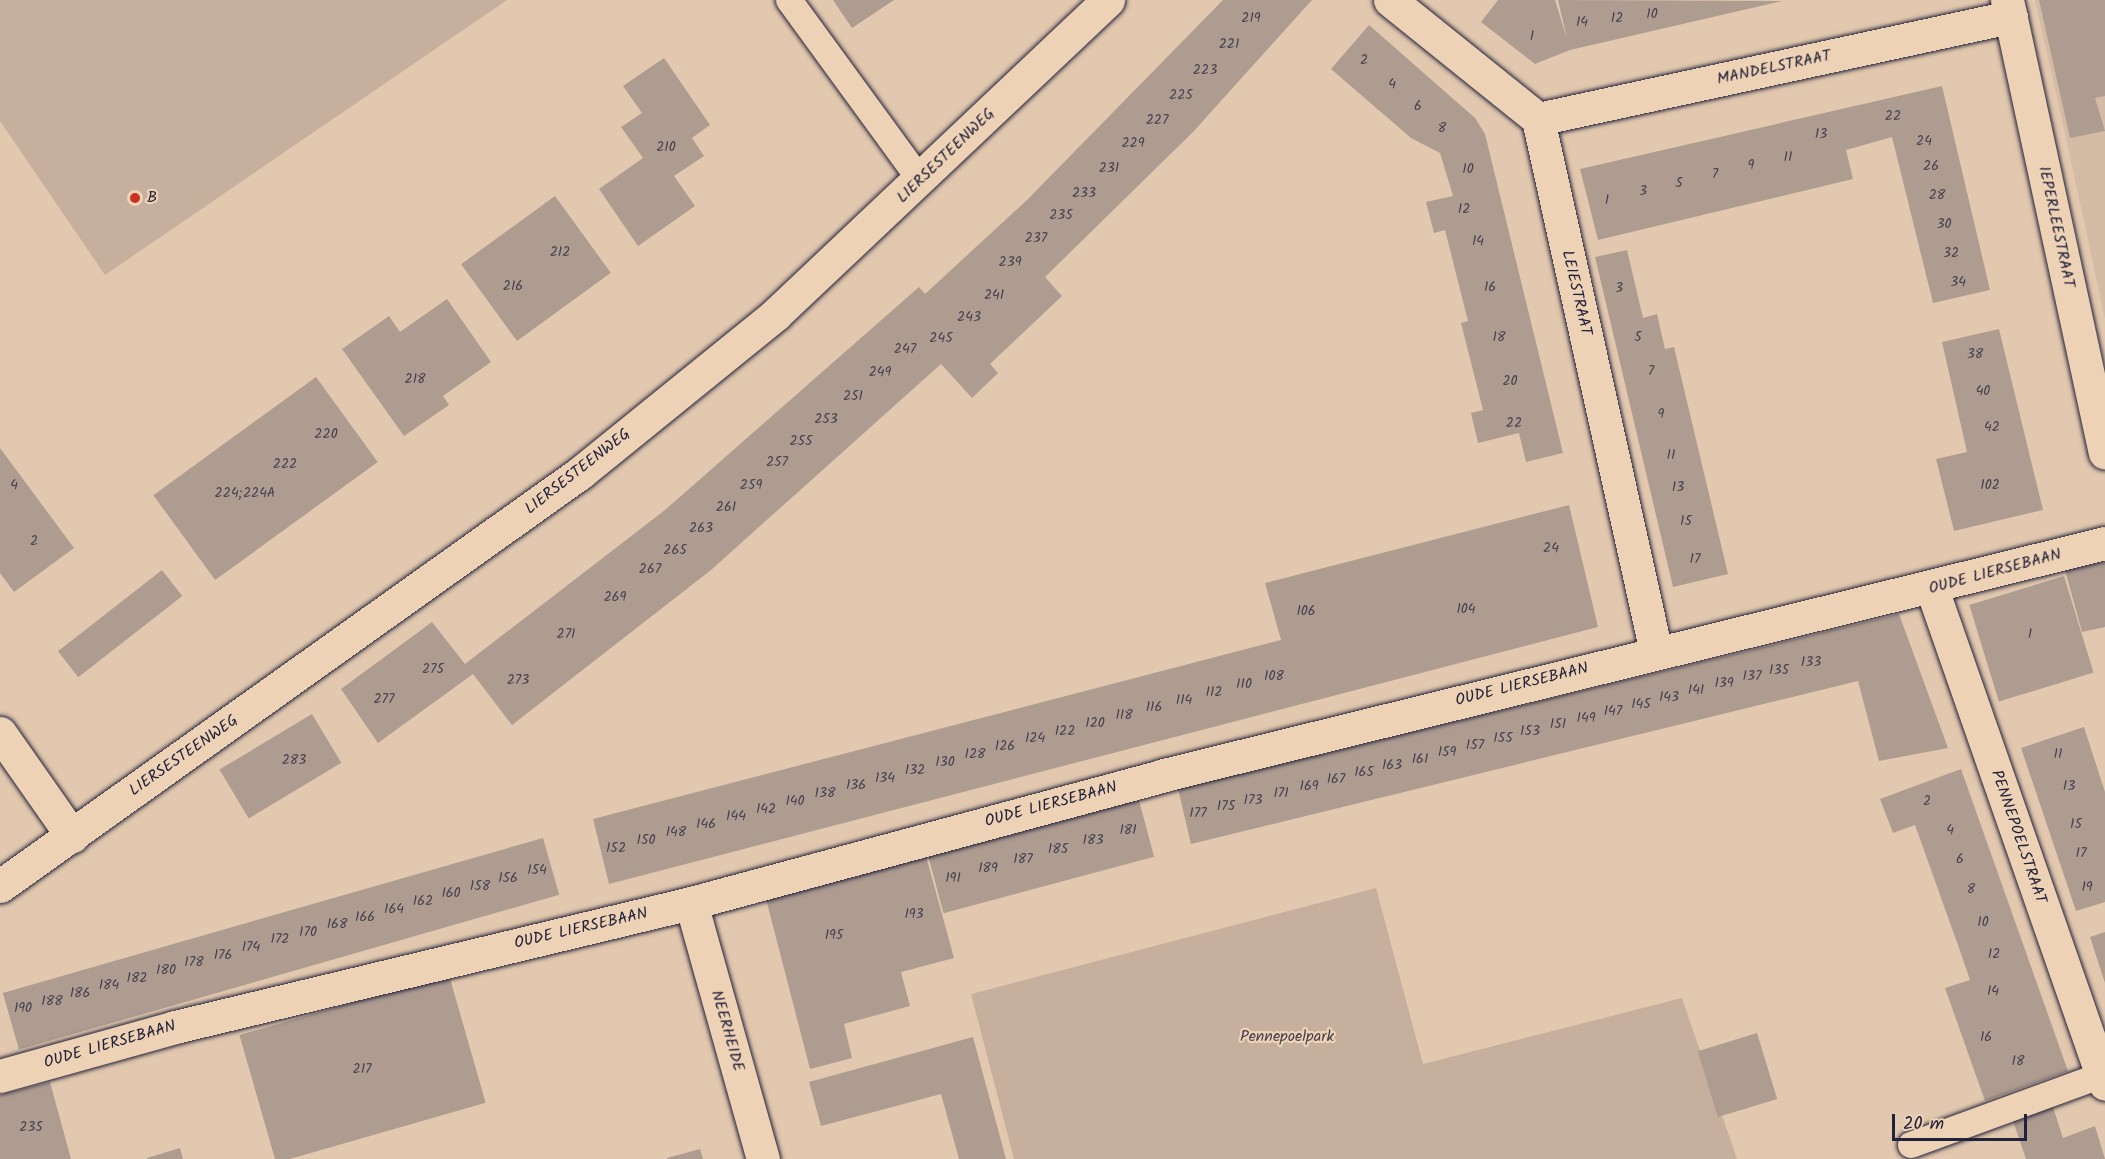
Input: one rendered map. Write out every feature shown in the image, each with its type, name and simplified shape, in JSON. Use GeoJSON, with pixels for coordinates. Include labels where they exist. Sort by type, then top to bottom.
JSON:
{"type":"FeatureCollection","features":[{"type":"Feature","properties":{"kind":"street","name":"LIERSESTEENWEG"},"geometry":{"type":"LineString","coordinates":[[0,886],[580,473],[776,314],[921,182],[1108,0]]}},
{"type":"Feature","properties":{"kind":"street"},"geometry":{"type":"LineString","coordinates":[[1390,0],[1538,119]]}},
{"type":"Feature","properties":{"kind":"street","name":"MANDELSTRAAT"},"geometry":{"type":"LineString","coordinates":[[1538,119],[2009,9]]}},
{"type":"Feature","properties":{"kind":"street","name":"IEPERLEESTRAAT"},"geometry":{"type":"LineString","coordinates":[[2009,9],[2105,453]]}},
{"type":"Feature","properties":{"kind":"street","name":"LEIESTRAAT"},"geometry":{"type":"LineString","coordinates":[[1538,119],[1656,652]]}},
{"type":"Feature","properties":{"kind":"street","name":"OUDE LIERSEBAAN"},"geometry":{"type":"LineString","coordinates":[[0,1076],[174,1027],[691,903],[1152,778],[1656,652],[1932,589],[2105,543]]}},
{"type":"Feature","properties":{"kind":"street","name":"PENNEPOELSTRAAT"},"geometry":{"type":"LineString","coordinates":[[1932,589],[2103,1079]]}},
{"type":"Feature","properties":{"kind":"street"},"geometry":{"type":"LineString","coordinates":[[0,733],[72,836]]}},
{"type":"Feature","properties":{"kind":"street","name":"NEERHEIDE"},"geometry":{"type":"LineString","coordinates":[[691,903],[762,1159]]}},
{"type":"Feature","properties":{"kind":"lane"},"geometry":{"type":"LineString","coordinates":[[789,0],[921,182]]}},
{"type":"Feature","properties":{"kind":"lane"},"geometry":{"type":"LineString","coordinates":[[1911,1145],[2103,1079]]}},
{"type":"Feature","properties":{"kind":"shaded area"},"geometry":{"type":"Polygon","coordinates":[[[2035,0],[2105,0],[2105,319],[2065,133],[2035,0]]]}},
{"type":"Feature","properties":{"kind":"green space","name":"B"},"geometry":{"type":"Polygon","coordinates":[[[0,0],[507,0],[105,275],[0,121],[0,0]]]}},
{"type":"Feature","properties":{"kind":"green space","name":"Pennepoelpark"},"geometry":{"type":"Polygon","coordinates":[[[1376,888],[1423,1064],[1682,998],[1737,1159],[1014,1159],[971,994],[1376,888]]]}},
{"type":"Feature","properties":{"kind":"building"},"geometry":{"type":"Polygon","coordinates":[[[833,0],[894,0],[852,28],[833,0]]]}},
{"type":"Feature","properties":{"kind":"building"},"geometry":{"type":"Polygon","coordinates":[[[1223,0],[1312,0],[1193,132],[1045,277],[1062,296],[990,364],[998,373],[972,398],[941,364],[711,570],[512,725],[473,674],[378,743],[341,689],[432,622],[465,664],[665,510],[919,287],[925,294],[1026,201],[1223,0]]]}},
{"type":"Feature","properties":{"kind":"building"},"geometry":{"type":"Polygon","coordinates":[[[1498,0],[1555,0],[1567,39],[1558,0],[1782,1],[1570,50],[1535,64],[1481,22],[1498,0]]]}},
{"type":"Feature","properties":{"kind":"building"},"geometry":{"type":"Polygon","coordinates":[[[2039,0],[2105,0],[2105,96],[2095,98],[2105,131],[2070,138],[2039,0]]]}},
{"type":"Feature","properties":{"kind":"building"},"geometry":{"type":"Polygon","coordinates":[[[1369,25],[1475,118],[1485,134],[1563,453],[1526,462],[1519,433],[1478,443],[1471,413],[1483,410],[1461,323],[1468,321],[1445,230],[1434,233],[1426,202],[1453,196],[1440,153],[1411,138],[1331,69],[1369,25]]]}},
{"type":"Feature","properties":{"kind":"building"},"geometry":{"type":"Polygon","coordinates":[[[664,58],[710,125],[692,138],[704,156],[674,176],[695,206],[638,246],[599,189],[643,158],[621,127],[642,113],[623,86],[664,58]]]}},
{"type":"Feature","properties":{"kind":"building"},"geometry":{"type":"Polygon","coordinates":[[[1942,86],[1990,290],[1933,303],[1892,137],[1846,150],[1853,179],[1598,240],[1580,169],[1942,86]]]}},
{"type":"Feature","properties":{"kind":"building"},"geometry":{"type":"Polygon","coordinates":[[[555,196],[611,273],[517,341],[461,264],[555,196]]]}},
{"type":"Feature","properties":{"kind":"building"},"geometry":{"type":"Polygon","coordinates":[[[1627,250],[1643,318],[1657,314],[1665,349],[1674,347],[1728,574],[1673,587],[1595,257],[1627,250]]]}},
{"type":"Feature","properties":{"kind":"building"},"geometry":{"type":"Polygon","coordinates":[[[447,299],[491,362],[443,396],[449,405],[404,436],[342,349],[389,316],[400,332],[447,299]]]}},
{"type":"Feature","properties":{"kind":"building"},"geometry":{"type":"Polygon","coordinates":[[[1999,329],[2043,510],[1954,531],[1936,459],[1967,452],[1942,342],[1999,329]]]}},
{"type":"Feature","properties":{"kind":"building"},"geometry":{"type":"Polygon","coordinates":[[[316,377],[378,462],[215,580],[153,495],[316,377]]]}},
{"type":"Feature","properties":{"kind":"building"},"geometry":{"type":"Polygon","coordinates":[[[0,448],[74,548],[14,592],[0,573],[0,448]]]}},
{"type":"Feature","properties":{"kind":"building"},"geometry":{"type":"Polygon","coordinates":[[[1569,505],[1598,627],[609,884],[593,819],[1281,640],[1265,583],[1569,505]]]}},
{"type":"Feature","properties":{"kind":"building"},"geometry":{"type":"Polygon","coordinates":[[[2105,562],[2105,627],[2082,632],[2065,570],[2105,562]]]}},
{"type":"Feature","properties":{"kind":"building"},"geometry":{"type":"Polygon","coordinates":[[[162,570],[182,596],[78,677],[58,651],[162,570]]]}},
{"type":"Feature","properties":{"kind":"building"},"geometry":{"type":"Polygon","coordinates":[[[2064,576],[2094,673],[1999,702],[1969,605],[2064,576]]]}},
{"type":"Feature","properties":{"kind":"building"},"geometry":{"type":"Polygon","coordinates":[[[1899,614],[1948,748],[1879,761],[1858,681],[1191,844],[1178,789],[1899,614]]]}},
{"type":"Feature","properties":{"kind":"building"},"geometry":{"type":"Polygon","coordinates":[[[312,714],[341,763],[249,818],[219,770],[312,714]]]}},
{"type":"Feature","properties":{"kind":"building"},"geometry":{"type":"Polygon","coordinates":[[[2084,727],[2105,792],[2105,902],[2076,911],[2021,748],[2084,727]]]}},
{"type":"Feature","properties":{"kind":"building"},"geometry":{"type":"Polygon","coordinates":[[[1961,769],[2068,1071],[1985,1101],[1945,988],[1970,980],[1959,948],[1915,825],[1893,833],[1880,799],[1961,769]]]}},
{"type":"Feature","properties":{"kind":"building"},"geometry":{"type":"Polygon","coordinates":[[[1137,793],[1154,857],[944,913],[926,849],[1137,793]]]}},
{"type":"Feature","properties":{"kind":"building"},"geometry":{"type":"Polygon","coordinates":[[[543,838],[559,895],[19,1050],[3,993],[543,838]]]}},
{"type":"Feature","properties":{"kind":"building"},"geometry":{"type":"Polygon","coordinates":[[[926,856],[954,958],[901,972],[910,1006],[844,1024],[852,1058],[810,1069],[766,899],[926,856]]]}},
{"type":"Feature","properties":{"kind":"building"},"geometry":{"type":"Polygon","coordinates":[[[2105,932],[2105,983],[2090,937],[2105,932]]]}},
{"type":"Feature","properties":{"kind":"building"},"geometry":{"type":"Polygon","coordinates":[[[449,975],[486,1103],[290,1159],[275,1159],[239,1035],[449,975]]]}},
{"type":"Feature","properties":{"kind":"building"},"geometry":{"type":"Polygon","coordinates":[[[1757,1033],[1777,1099],[1718,1117],[1698,1051],[1757,1033]]]}},
{"type":"Feature","properties":{"kind":"building"},"geometry":{"type":"Polygon","coordinates":[[[973,1037],[1006,1159],[959,1159],[941,1094],[821,1126],[809,1082],[973,1037]]]}},
{"type":"Feature","properties":{"kind":"building"},"geometry":{"type":"Polygon","coordinates":[[[50,1082],[71,1159],[0,1159],[0,1095],[50,1082]]]}},
{"type":"Feature","properties":{"kind":"building"},"geometry":{"type":"Polygon","coordinates":[[[2052,1104],[2063,1138],[2095,1126],[2105,1159],[2026,1159],[2012,1118],[2052,1104]]]}},
{"type":"Feature","properties":{"kind":"building"},"geometry":{"type":"Polygon","coordinates":[[[180,1148],[183,1159],[147,1159],[147,1158],[180,1148]]]}},
{"type":"Feature","properties":{"kind":"building"},"geometry":{"type":"Polygon","coordinates":[[[700,1149],[703,1159],[667,1159],[667,1158],[700,1149]]]}},
{"type":"Feature","properties":{"kind":"place","name":"B"},"geometry":{"type":"Point","coordinates":[135,198]}}]}
